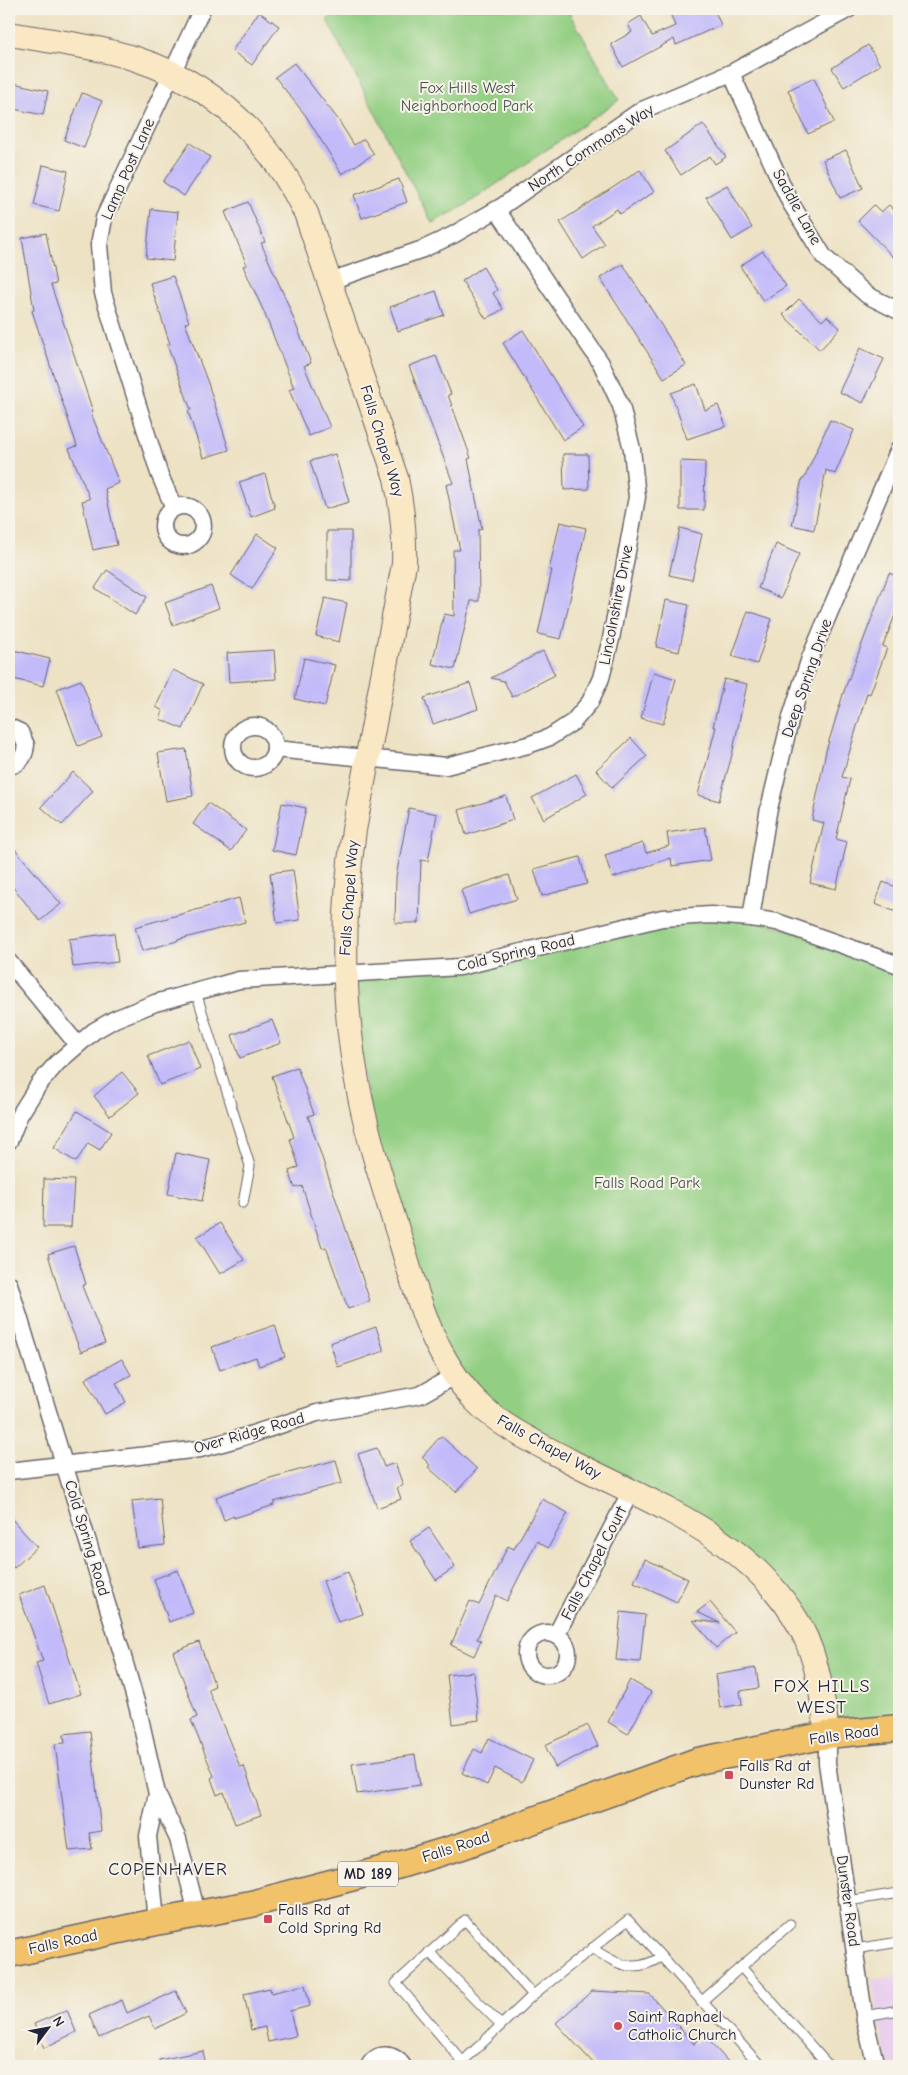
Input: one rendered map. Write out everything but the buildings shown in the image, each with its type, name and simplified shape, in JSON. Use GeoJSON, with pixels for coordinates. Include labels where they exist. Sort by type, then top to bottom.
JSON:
{"type":"FeatureCollection","features":[{"type":"Feature","properties":{"kind":"main road","name":"Falls Road"},"geometry":{"type":"LineString","coordinates":[[9,1954],[197,1913],[251,1904],[396,1866],[462,1846],[698,1761],[827,1736],[899,1728]]}},
{"type":"Feature","properties":{"kind":"street","name":"Lamp Post Lane"},"geometry":{"type":"LineString","coordinates":[[174,508],[159,472],[103,293],[99,245],[104,218],[202,9]]}},
{"type":"Feature","properties":{"kind":"street","name":"North Commons Way"},"geometry":{"type":"LineString","coordinates":[[330,281],[423,249],[453,235],[497,210],[640,111],[731,73],[849,9]]}},
{"type":"Feature","properties":{"kind":"street","name":"Falls Chapel Way"},"geometry":{"type":"LineString","coordinates":[[9,34],[137,59],[171,72],[194,85],[228,109],[252,131],[292,184],[306,213],[396,478],[402,507],[405,537],[404,564],[348,870],[345,975],[360,1098],[420,1306],[435,1342],[454,1376],[477,1402],[501,1423],[725,1543],[739,1553],[776,1592],[801,1629],[809,1646],[824,1702],[827,1736]]}},
{"type":"Feature","properties":{"kind":"street","name":"Saddle Lane"},"geometry":{"type":"LineString","coordinates":[[731,73],[790,202],[824,256],[867,295],[899,311]]}},
{"type":"Feature","properties":{"kind":"street","name":"Lincolnshire Drive"},"geometry":{"type":"LineString","coordinates":[[275,749],[446,766],[528,745],[550,737],[573,722],[590,702],[601,678],[611,639],[637,497],[632,449],[621,406],[601,363],[497,210]]}},
{"type":"Feature","properties":{"kind":"street","name":"Deep Spring Drive"},"geometry":{"type":"LineString","coordinates":[[751,918],[768,813],[791,717],[810,658],[899,449]]}},
{"type":"Feature","properties":{"kind":"street"},"geometry":{"type":"LineString","coordinates":[[9,726],[20,732],[26,745],[22,758],[17,764],[9,766]]}},
{"type":"Feature","properties":{"kind":"street","name":"Cold Spring Road"},"geometry":{"type":"LineString","coordinates":[[9,1142],[19,1116],[39,1084],[77,1044],[101,1027],[135,1010],[239,980],[460,968],[662,918],[711,915],[777,922],[899,965]]}},
{"type":"Feature","properties":{"kind":"street"},"geometry":{"type":"LineString","coordinates":[[9,962],[77,1044]]}},
{"type":"Feature","properties":{"kind":"street","name":"Cold Spring Road"},"geometry":{"type":"LineString","coordinates":[[9,1284],[124,1659],[138,1709],[157,1794],[178,1840],[197,1913]]}},
{"type":"Feature","properties":{"kind":"street","name":"Over Ridge Road"},"geometry":{"type":"LineString","coordinates":[[9,1471],[200,1449],[318,1413],[420,1396],[454,1376]]}},
{"type":"Feature","properties":{"kind":"street","name":"Falls Chapel Court"},"geometry":{"type":"LineString","coordinates":[[556,1635],[631,1491]]}},
{"type":"Feature","properties":{"kind":"street","name":"Dunster Road"},"geometry":{"type":"LineString","coordinates":[[827,1736],[828,1763],[855,1949],[865,2016],[876,2066]]}},
{"type":"Feature","properties":{"kind":"street","name":"Cold Spring Road"},"geometry":{"type":"LineString","coordinates":[[156,1922],[148,1836],[157,1794]]}},
{"type":"Feature","properties":{"kind":"street"},"geometry":{"type":"LineString","coordinates":[[368,2066],[376,2057],[384,2055],[398,2060],[403,2066]]}},
{"type":"Feature","properties":{"kind":"lane"},"geometry":{"type":"LineString","coordinates":[[196,992],[250,1166],[244,1203]]}},
{"type":"Feature","properties":{"kind":"lane"},"geometry":{"type":"LineString","coordinates":[[848,1901],[899,1893]]}},
{"type":"Feature","properties":{"kind":"lane"},"geometry":{"type":"LineString","coordinates":[[533,1994],[466,1920],[396,1983],[461,2064],[533,1994],[628,1920],[761,2066]]}},
{"type":"Feature","properties":{"kind":"lane"},"geometry":{"type":"LineString","coordinates":[[701,2002],[790,1924]]}},
{"type":"Feature","properties":{"kind":"lane"},"geometry":{"type":"LineString","coordinates":[[855,1949],[899,1942]]}},
{"type":"Feature","properties":{"kind":"lane"},"geometry":{"type":"LineString","coordinates":[[592,1948],[620,1964],[636,1968],[650,1964],[661,1957]]}},
{"type":"Feature","properties":{"kind":"lane"},"geometry":{"type":"LineString","coordinates":[[429,1952],[501,2025]]}},
{"type":"Feature","properties":{"kind":"lane"},"geometry":{"type":"LineString","coordinates":[[741,1967],[830,2066]]}},
{"type":"Feature","properties":{"kind":"lane"},"geometry":{"type":"LineString","coordinates":[[865,2016],[899,2010]]}},
{"type":"Feature","properties":{"kind":"shaded area"},"geometry":{"type":"Polygon","coordinates":[[[899,1975],[899,2066],[889,2066],[872,1979],[899,1975]]]}},
{"type":"Feature","properties":{"kind":"green space","name":"Fox Hills West Neighborhood Park"},"geometry":{"type":"Polygon","coordinates":[[[344,9],[567,9],[619,100],[466,205],[432,223],[327,20],[344,9]]]}},
{"type":"Feature","properties":{"kind":"green space","name":"Falls Road Park"},"geometry":{"type":"Polygon","coordinates":[[[662,918],[751,918],[899,965],[899,1728],[827,1735],[815,1665],[739,1553],[585,1468],[454,1376],[386,1194],[345,975],[460,967],[662,918]]]}},
{"type":"Feature","properties":{"kind":"place","name":"Falls Rd at Dunster Rd"},"geometry":{"type":"Point","coordinates":[729,1775]}},
{"type":"Feature","properties":{"kind":"place","name":"Falls Rd at Cold Spring Rd"},"geometry":{"type":"Point","coordinates":[268,1919]}},
{"type":"Feature","properties":{"kind":"place","name":"Saint Raphael Catholic Church"},"geometry":{"type":"Point","coordinates":[618,2026]}},
{"type":"Feature","properties":{"kind":"district","name":"FOX HILLS WEST"},"geometry":{"type":"Point","coordinates":[822,1696]}},
{"type":"Feature","properties":{"kind":"district","name":"COPENHAVER"},"geometry":{"type":"Point","coordinates":[168,1869]}}]}
